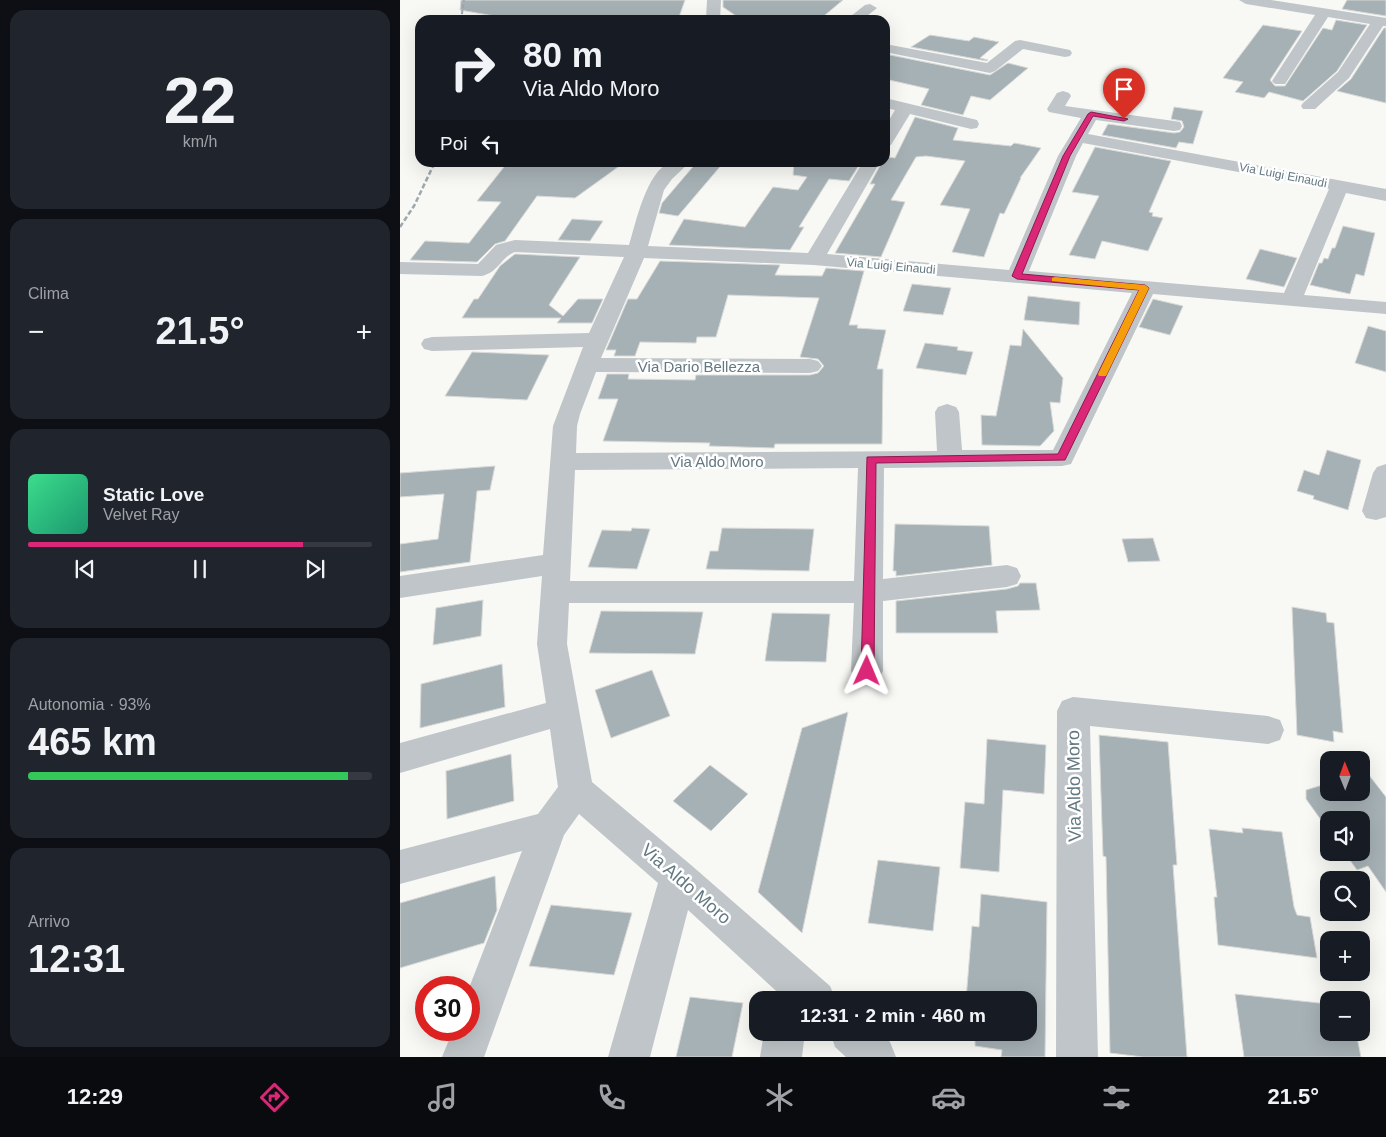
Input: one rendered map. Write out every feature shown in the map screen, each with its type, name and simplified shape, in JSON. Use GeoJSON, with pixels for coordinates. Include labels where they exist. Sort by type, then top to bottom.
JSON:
{"type":"FeatureCollection","features":[{"type":"Feature","properties":{"kind":"street"},"geometry":{"type":"LineString","coordinates":[[713,15],[714,0]]}},
{"type":"Feature","properties":{"kind":"street"},"geometry":{"type":"LineString","coordinates":[[1246,0],[1383,22],[1344,75],[1309,106]]}},
{"type":"Feature","properties":{"kind":"street"},"geometry":{"type":"LineString","coordinates":[[860,15],[870,8]]}},
{"type":"Feature","properties":{"kind":"street"},"geometry":{"type":"LineString","coordinates":[[1280,81],[1324,12]]}},
{"type":"Feature","properties":{"kind":"street"},"geometry":{"type":"LineString","coordinates":[[890,49],[990,68],[1020,44],[1065,53]]}},
{"type":"Feature","properties":{"kind":"street"},"geometry":{"type":"LineString","coordinates":[[1063,96],[1055,109],[1174,126]]}},
{"type":"Feature","properties":{"kind":"street"},"geometry":{"type":"LineString","coordinates":[[890,104],[971,124]]}},
{"type":"Feature","properties":{"kind":"street"},"geometry":{"type":"LineString","coordinates":[[890,133],[905,108]]}},
{"type":"Feature","properties":{"kind":"street"},"geometry":{"type":"LineString","coordinates":[[1017,276],[1067,156],[1091,114]]}},
{"type":"Feature","properties":{"kind":"street","name":"Via Luigi Einaudi"},"geometry":{"type":"LineString","coordinates":[[1079,138],[1386,195]]}},
{"type":"Feature","properties":{"kind":"street"},"geometry":{"type":"LineString","coordinates":[[463,1057],[548,827],[576,790],[552,644],[566,420],[592,353],[637,251],[655,189],[666,175],[676,167]]}},
{"type":"Feature","properties":{"kind":"street"},"geometry":{"type":"LineString","coordinates":[[814,259],[869,167]]}},
{"type":"Feature","properties":{"kind":"street","name":"Via Luigi Einaudi"},"geometry":{"type":"LineString","coordinates":[[1291,300],[1340,186]]}},
{"type":"Feature","properties":{"kind":"street"},"geometry":{"type":"LineString","coordinates":[[400,268],[482,270],[487,268],[500,251],[515,246],[637,251]]}},
{"type":"Feature","properties":{"kind":"street","name":"Via Luigi Einaudi"},"geometry":{"type":"LineString","coordinates":[[637,251],[814,259],[1386,308]]}},
{"type":"Feature","properties":{"kind":"street","name":"Via Aldo Moro"},"geometry":{"type":"LineString","coordinates":[[563,462],[1062,458],[1145,288]]}},
{"type":"Feature","properties":{"kind":"street"},"geometry":{"type":"LineString","coordinates":[[432,344],[592,353]]}},
{"type":"Feature","properties":{"kind":"street","name":"Via Dario Bellezza"},"geometry":{"type":"LineString","coordinates":[[592,353],[810,366]]}},
{"type":"Feature","properties":{"kind":"street"},"geometry":{"type":"LineString","coordinates":[[948,412],[950,459]]}},
{"type":"Feature","properties":{"kind":"street"},"geometry":{"type":"LineString","coordinates":[[867,671],[871,459]]}},
{"type":"Feature","properties":{"kind":"street"},"geometry":{"type":"LineString","coordinates":[[1376,511],[1386,473]]}},
{"type":"Feature","properties":{"kind":"street"},"geometry":{"type":"LineString","coordinates":[[400,587],[556,578],[869,592],[1007,576]]}},
{"type":"Feature","properties":{"kind":"street","name":"Via Aldo Moro"},"geometry":{"type":"LineString","coordinates":[[1077,1057],[1073,711],[1268,730]]}},
{"type":"Feature","properties":{"kind":"street"},"geometry":{"type":"LineString","coordinates":[[400,758],[563,712]]}},
{"type":"Feature","properties":{"kind":"street","name":"Via Aldo Moro"},"geometry":{"type":"LineString","coordinates":[[576,790],[678,877],[798,991]]}},
{"type":"Feature","properties":{"kind":"street"},"geometry":{"type":"LineString","coordinates":[[400,867],[548,827]]}},
{"type":"Feature","properties":{"kind":"street"},"geometry":{"type":"LineString","coordinates":[[629,1057],[678,877]]}},
{"type":"Feature","properties":{"kind":"street"},"geometry":{"type":"LineString","coordinates":[[781,1057],[784,1041]]}},
{"type":"Feature","properties":{"kind":"street"},"geometry":{"type":"LineString","coordinates":[[859,1041],[875,1057]]}},
{"type":"Feature","properties":{"kind":"building"},"geometry":{"type":"Polygon","coordinates":[[[461,0],[685,0],[680,15],[488,15],[460,10],[461,0]]]}},
{"type":"Feature","properties":{"kind":"building"},"geometry":{"type":"Polygon","coordinates":[[[723,0],[843,0],[825,15],[735,15],[723,7],[723,0]]]}},
{"type":"Feature","properties":{"kind":"building"},"geometry":{"type":"Polygon","coordinates":[[[1347,0],[1386,0],[1386,16],[1342,9],[1347,0]]]}},
{"type":"Feature","properties":{"kind":"building"},"geometry":{"type":"Polygon","coordinates":[[[1336,20],[1367,25],[1337,71],[1303,101],[1269,92],[1264,98],[1235,92],[1243,82],[1223,78],[1263,25],[1302,31],[1270,80],[1275,86],[1285,86],[1323,28],[1332,30],[1336,20]]]}},
{"type":"Feature","properties":{"kind":"building"},"geometry":{"type":"Polygon","coordinates":[[[1384,28],[1386,28],[1386,103],[1337,91],[1351,79],[1384,28]]]}},
{"type":"Feature","properties":{"kind":"building"},"geometry":{"type":"Polygon","coordinates":[[[930,35],[969,41],[974,37],[999,42],[980,58],[987,61],[911,47],[930,35]]]}},
{"type":"Feature","properties":{"kind":"building"},"geometry":{"type":"Polygon","coordinates":[[[890,55],[990,75],[1008,63],[1028,68],[990,100],[971,96],[963,115],[921,105],[929,89],[890,80],[890,55]]]}},
{"type":"Feature","properties":{"kind":"building"},"geometry":{"type":"Polygon","coordinates":[[[1174,107],[1203,111],[1193,144],[1179,142],[1176,148],[1102,135],[1108,124],[1174,133],[1180,132],[1184,127],[1182,121],[1171,119],[1174,107]]]}},
{"type":"Feature","properties":{"kind":"building"},"geometry":{"type":"Polygon","coordinates":[[[915,117],[958,128],[953,140],[1011,146],[1014,143],[1041,148],[1020,178],[1004,214],[1000,213],[984,257],[952,252],[970,209],[940,205],[965,161],[926,156],[916,157],[891,200],[905,202],[881,257],[835,253],[875,184],[870,184],[879,167],[890,167],[890,157],[895,158],[915,117]]]}},
{"type":"Feature","properties":{"kind":"building"},"geometry":{"type":"Polygon","coordinates":[[[1095,147],[1171,161],[1149,212],[1153,213],[1152,216],[1163,218],[1148,251],[1102,241],[1095,259],[1069,255],[1099,196],[1072,192],[1095,147]]]}},
{"type":"Feature","properties":{"kind":"building"},"geometry":{"type":"Polygon","coordinates":[[[504,167],[618,167],[575,198],[537,196],[505,241],[495,244],[477,262],[410,260],[425,241],[469,243],[501,202],[477,201],[504,167]]]}},
{"type":"Feature","properties":{"kind":"building"},"geometry":{"type":"Polygon","coordinates":[[[693,167],[720,167],[678,216],[659,213],[662,203],[693,167]]]}},
{"type":"Feature","properties":{"kind":"building"},"geometry":{"type":"Polygon","coordinates":[[[794,167],[858,167],[849,181],[829,179],[799,227],[804,227],[790,250],[669,245],[684,219],[745,227],[773,187],[798,190],[807,177],[793,175],[794,167]]]}},
{"type":"Feature","properties":{"kind":"building"},"geometry":{"type":"Polygon","coordinates":[[[572,219],[603,221],[590,241],[558,240],[572,219]]]}},
{"type":"Feature","properties":{"kind":"building"},"geometry":{"type":"Polygon","coordinates":[[[1343,226],[1375,233],[1364,276],[1356,274],[1350,294],[1310,285],[1319,263],[1322,263],[1324,258],[1328,259],[1332,248],[1335,248],[1343,226]]]}},
{"type":"Feature","properties":{"kind":"building"},"geometry":{"type":"Polygon","coordinates":[[[1260,249],[1297,258],[1284,287],[1246,279],[1260,249]]]}},
{"type":"Feature","properties":{"kind":"building"},"geometry":{"type":"Polygon","coordinates":[[[515,254],[580,257],[549,305],[563,316],[578,299],[603,299],[592,323],[557,323],[561,318],[462,318],[474,299],[478,299],[500,266],[515,254]]]}},
{"type":"Feature","properties":{"kind":"building"},"geometry":{"type":"Polygon","coordinates":[[[660,261],[780,265],[775,275],[822,276],[826,268],[864,271],[849,325],[858,325],[857,328],[886,330],[877,369],[883,369],[882,444],[775,444],[774,448],[709,446],[710,443],[603,441],[618,399],[598,399],[607,374],[629,374],[628,379],[695,380],[696,375],[810,375],[818,373],[824,366],[818,359],[800,357],[819,298],[728,295],[716,337],[697,337],[696,343],[640,342],[635,356],[614,356],[616,350],[606,350],[628,299],[637,299],[660,261]]]}},
{"type":"Feature","properties":{"kind":"building"},"geometry":{"type":"Polygon","coordinates":[[[912,284],[951,288],[943,315],[903,311],[912,284]]]}},
{"type":"Feature","properties":{"kind":"building"},"geometry":{"type":"Polygon","coordinates":[[[1028,296],[1080,302],[1079,325],[1024,320],[1028,296]]]}},
{"type":"Feature","properties":{"kind":"building"},"geometry":{"type":"Polygon","coordinates":[[[1153,299],[1183,306],[1170,335],[1139,327],[1153,299]]]}},
{"type":"Feature","properties":{"kind":"building"},"geometry":{"type":"Polygon","coordinates":[[[1368,326],[1386,331],[1386,372],[1355,363],[1368,326]]]}},
{"type":"Feature","properties":{"kind":"building"},"geometry":{"type":"Polygon","coordinates":[[[1023,329],[1063,378],[1060,403],[1050,402],[1054,431],[1040,446],[982,445],[981,415],[996,416],[1010,345],[1021,346],[1023,329]]]}},
{"type":"Feature","properties":{"kind":"building"},"geometry":{"type":"Polygon","coordinates":[[[925,343],[958,347],[957,350],[973,352],[966,375],[916,368],[925,343]]]}},
{"type":"Feature","properties":{"kind":"building"},"geometry":{"type":"Polygon","coordinates":[[[472,352],[549,355],[527,400],[445,396],[472,352]]]}},
{"type":"Feature","properties":{"kind":"building"},"geometry":{"type":"Polygon","coordinates":[[[1327,450],[1361,460],[1348,510],[1313,499],[1314,496],[1297,491],[1304,470],[1319,475],[1327,450]]]}},
{"type":"Feature","properties":{"kind":"building"},"geometry":{"type":"Polygon","coordinates":[[[495,466],[490,490],[477,491],[470,562],[400,572],[400,544],[438,539],[444,494],[400,497],[400,473],[495,466]]]}},
{"type":"Feature","properties":{"kind":"building"},"geometry":{"type":"Polygon","coordinates":[[[895,524],[989,526],[992,565],[896,576],[896,571],[893,571],[895,524]]]}},
{"type":"Feature","properties":{"kind":"building"},"geometry":{"type":"Polygon","coordinates":[[[632,528],[650,529],[637,569],[588,567],[602,530],[631,531],[632,528]]]}},
{"type":"Feature","properties":{"kind":"building"},"geometry":{"type":"Polygon","coordinates":[[[722,528],[814,529],[809,571],[706,569],[710,551],[718,551],[722,528]]]}},
{"type":"Feature","properties":{"kind":"building"},"geometry":{"type":"Polygon","coordinates":[[[1153,538],[1160,561],[1128,562],[1122,539],[1153,538]]]}},
{"type":"Feature","properties":{"kind":"building"},"geometry":{"type":"Polygon","coordinates":[[[1020,583],[1036,583],[1040,610],[996,611],[998,633],[896,633],[896,601],[1007,589],[1018,586],[1020,583]]]}},
{"type":"Feature","properties":{"kind":"building"},"geometry":{"type":"Polygon","coordinates":[[[483,600],[481,636],[433,645],[436,608],[483,600]]]}},
{"type":"Feature","properties":{"kind":"building"},"geometry":{"type":"Polygon","coordinates":[[[1292,607],[1326,613],[1327,622],[1334,623],[1343,733],[1333,731],[1334,742],[1297,735],[1292,607]]]}},
{"type":"Feature","properties":{"kind":"building"},"geometry":{"type":"Polygon","coordinates":[[[601,611],[703,612],[695,654],[589,653],[601,611]]]}},
{"type":"Feature","properties":{"kind":"building"},"geometry":{"type":"Polygon","coordinates":[[[772,613],[830,614],[826,662],[765,661],[772,613]]]}},
{"type":"Feature","properties":{"kind":"building"},"geometry":{"type":"Polygon","coordinates":[[[502,664],[505,707],[420,728],[421,684],[502,664]]]}},
{"type":"Feature","properties":{"kind":"building"},"geometry":{"type":"Polygon","coordinates":[[[652,670],[670,716],[611,738],[595,690],[652,670]]]}},
{"type":"Feature","properties":{"kind":"building"},"geometry":{"type":"Polygon","coordinates":[[[848,712],[802,933],[758,892],[802,728],[848,712]]]}},
{"type":"Feature","properties":{"kind":"building"},"geometry":{"type":"Polygon","coordinates":[[[1099,735],[1168,742],[1177,865],[1173,865],[1187,1057],[1143,1057],[1110,1053],[1106,857],[1103,856],[1099,735]]]}},
{"type":"Feature","properties":{"kind":"building"},"geometry":{"type":"Polygon","coordinates":[[[987,739],[1046,745],[1044,794],[1003,790],[999,872],[960,868],[965,802],[984,804],[987,739]]]}},
{"type":"Feature","properties":{"kind":"building"},"geometry":{"type":"Polygon","coordinates":[[[511,754],[514,801],[447,819],[446,771],[511,754]]]}},
{"type":"Feature","properties":{"kind":"building"},"geometry":{"type":"Polygon","coordinates":[[[710,765],[748,794],[711,831],[673,801],[710,765]]]}},
{"type":"Feature","properties":{"kind":"building"},"geometry":{"type":"Polygon","coordinates":[[[1370,776],[1386,797],[1386,892],[1368,866],[1357,870],[1350,861],[1370,861],[1370,811],[1320,811],[1320,818],[1306,799],[1306,790],[1320,786],[1320,801],[1370,801],[1370,776]]]}},
{"type":"Feature","properties":{"kind":"building"},"geometry":{"type":"Polygon","coordinates":[[[1242,828],[1282,832],[1294,907],[1297,915],[1310,917],[1317,958],[1218,945],[1214,897],[1217,897],[1209,829],[1243,833],[1242,828]]]}},
{"type":"Feature","properties":{"kind":"building"},"geometry":{"type":"Polygon","coordinates":[[[878,860],[940,867],[933,931],[868,923],[878,860]]]}},
{"type":"Feature","properties":{"kind":"building"},"geometry":{"type":"Polygon","coordinates":[[[495,876],[497,910],[484,943],[400,968],[400,903],[495,876]]]}},
{"type":"Feature","properties":{"kind":"building"},"geometry":{"type":"Polygon","coordinates":[[[981,894],[1047,902],[1045,1057],[1001,1057],[1002,1050],[975,1046],[975,1041],[1037,1041],[1037,991],[967,991],[972,926],[979,927],[981,894]]]}},
{"type":"Feature","properties":{"kind":"building"},"geometry":{"type":"Polygon","coordinates":[[[551,905],[632,913],[614,975],[529,966],[551,905]]]}},
{"type":"Feature","properties":{"kind":"building"},"geometry":{"type":"Polygon","coordinates":[[[1235,994],[1320,1003],[1320,1041],[1358,1041],[1361,1057],[1244,1057],[1235,994]]]}},
{"type":"Feature","properties":{"kind":"building"},"geometry":{"type":"Polygon","coordinates":[[[690,997],[743,1003],[732,1057],[676,1057],[690,997]]]}},
{"type":"Feature","properties":{"kind":"railway"},"geometry":{"type":"LineString","coordinates":[[462,15],[464,0]]}},
{"type":"Feature","properties":{"kind":"railway"},"geometry":{"type":"LineString","coordinates":[[400,227],[414,206],[433,167]]}},
{"type":"Feature","properties":{"kind":"slow traffic"},"geometry":{"type":"LineString","coordinates":[[1055,279],[1145,288],[1103,374]]}},
{"type":"Feature","properties":{"kind":"route"},"geometry":{"type":"LineString","coordinates":[[867,671],[871,459],[1062,458],[1145,288],[1017,276],[1067,156],[1091,114],[1124,119]]}}]}
